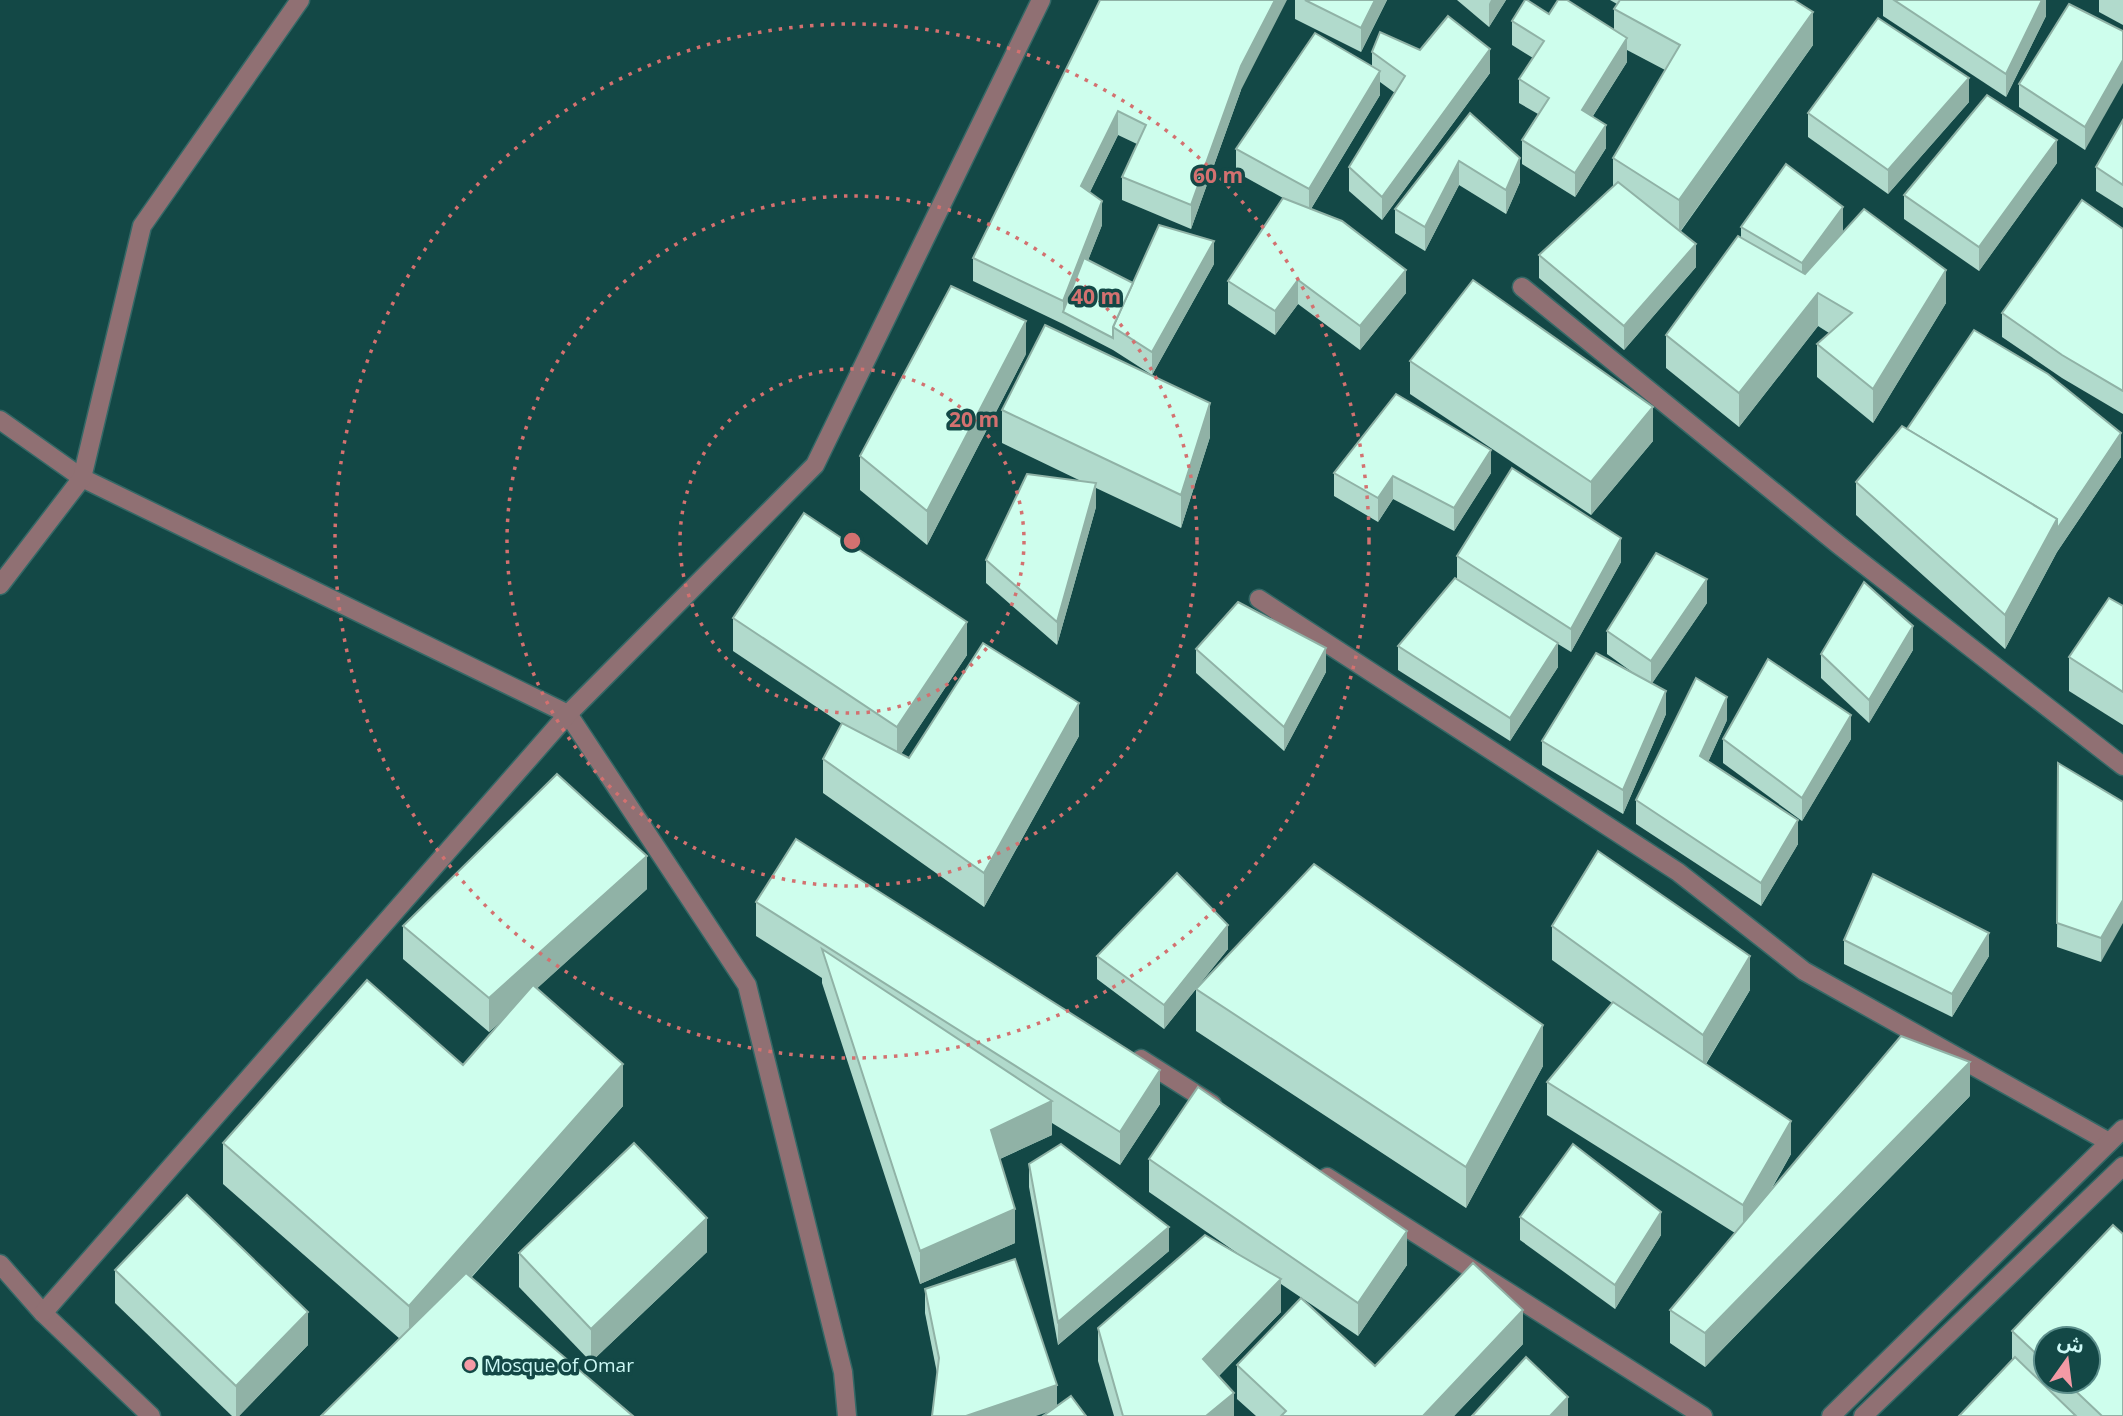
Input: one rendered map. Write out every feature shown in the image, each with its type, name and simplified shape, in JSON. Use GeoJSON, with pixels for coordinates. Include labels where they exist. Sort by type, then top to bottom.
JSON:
{"type":"FeatureCollection","features":[{"type":"Feature","properties":{"kind":"street"},"geometry":{"type":"LineString","coordinates":[[0,585],[82,478],[142,226],[300,0]]}},
{"type":"Feature","properties":{"kind":"street"},"geometry":{"type":"LineString","coordinates":[[43,1313],[568,713],[815,465],[1041,0]]}},
{"type":"Feature","properties":{"kind":"street"},"geometry":{"type":"LineString","coordinates":[[1522,287],[1839,545],[2123,766]]}},
{"type":"Feature","properties":{"kind":"street"},"geometry":{"type":"LineString","coordinates":[[0,420],[82,478],[568,713],[747,985],[843,1372],[848,1416]]}},
{"type":"Feature","properties":{"kind":"street"},"geometry":{"type":"LineString","coordinates":[[1259,599],[1678,872],[1804,971],[2109,1142]]}},
{"type":"Feature","properties":{"kind":"street"},"geometry":{"type":"LineString","coordinates":[[1121,1047],[1226,1113]]}},
{"type":"Feature","properties":{"kind":"street"},"geometry":{"type":"LineString","coordinates":[[1831,1416],[2123,1129]]}},
{"type":"Feature","properties":{"kind":"street"},"geometry":{"type":"LineString","coordinates":[[1307,1165],[1703,1416]]}},
{"type":"Feature","properties":{"kind":"street"},"geometry":{"type":"LineString","coordinates":[[1864,1416],[2119,1177]]}},
{"type":"Feature","properties":{"kind":"street"},"geometry":{"type":"LineString","coordinates":[[0,1264],[43,1313],[151,1416]]}},
{"type":"Feature","properties":{"kind":"building"},"geometry":{"type":"Polygon","coordinates":[[[1100,0],[1275,0],[1241,66],[1191,205],[1122,177],[1146,125],[1118,111],[1081,186],[1102,201],[1063,301],[973,258],[1100,0]]]}},
{"type":"Feature","properties":{"kind":"building"},"geometry":{"type":"Polygon","coordinates":[[[1305,0],[1375,0],[1361,28],[1305,0]]]}},
{"type":"Feature","properties":{"kind":"building"},"geometry":{"type":"Polygon","coordinates":[[[1525,0],[1549,14],[1558,0],[1567,0],[1627,38],[1582,110],[1606,125],[1575,173],[1522,140],[1549,98],[1519,79],[1544,41],[1512,21],[1525,0]]]}},
{"type":"Feature","properties":{"kind":"building"},"geometry":{"type":"Polygon","coordinates":[[[1620,0],[1794,0],[1813,12],[1679,200],[1613,158],[1680,45],[1614,9],[1620,0]]]}},
{"type":"Feature","properties":{"kind":"building"},"geometry":{"type":"Polygon","coordinates":[[[1894,0],[2042,0],[2006,74],[1894,0]]]}},
{"type":"Feature","properties":{"kind":"building"},"geometry":{"type":"Polygon","coordinates":[[[2069,4],[2123,31],[2123,60],[2085,127],[2019,84],[2069,4]]]}},
{"type":"Feature","properties":{"kind":"building"},"geometry":{"type":"Polygon","coordinates":[[[1448,16],[1490,49],[1382,197],[1349,167],[1405,76],[1372,52],[1380,32],[1420,50],[1448,16]]]}},
{"type":"Feature","properties":{"kind":"building"},"geometry":{"type":"Polygon","coordinates":[[[1878,18],[1969,78],[1888,170],[1808,113],[1878,18]]]}},
{"type":"Feature","properties":{"kind":"building"},"geometry":{"type":"Polygon","coordinates":[[[1315,33],[1380,71],[1309,189],[1236,149],[1315,33]]]}},
{"type":"Feature","properties":{"kind":"building"},"geometry":{"type":"Polygon","coordinates":[[[1987,95],[2057,140],[1979,247],[1904,195],[1987,95]]]}},
{"type":"Feature","properties":{"kind":"building"},"geometry":{"type":"Polygon","coordinates":[[[1470,113],[1520,158],[1506,190],[1459,161],[1425,227],[1395,209],[1470,113]]]}},
{"type":"Feature","properties":{"kind":"building"},"geometry":{"type":"Polygon","coordinates":[[[2123,120],[2123,185],[2096,167],[2123,120]]]}},
{"type":"Feature","properties":{"kind":"building"},"geometry":{"type":"Polygon","coordinates":[[[1786,164],[1843,207],[1802,263],[1741,227],[1786,164]]]}},
{"type":"Feature","properties":{"kind":"building"},"geometry":{"type":"Polygon","coordinates":[[[1618,182],[1696,244],[1624,326],[1539,255],[1618,182]]]}},
{"type":"Feature","properties":{"kind":"building"},"geometry":{"type":"Polygon","coordinates":[[[1283,198],[1342,221],[1406,270],[1360,326],[1298,280],[1275,311],[1228,281],[1283,198]]]}},
{"type":"Feature","properties":{"kind":"building"},"geometry":{"type":"Polygon","coordinates":[[[2082,200],[2123,229],[2123,391],[2062,355],[2002,313],[2082,200]]]}},
{"type":"Feature","properties":{"kind":"building"},"geometry":{"type":"Polygon","coordinates":[[[1864,209],[1946,270],[1873,389],[1817,344],[1852,313],[1818,293],[1739,393],[1666,335],[1738,236],[1805,274],[1864,209]]]}},
{"type":"Feature","properties":{"kind":"building"},"geometry":{"type":"Polygon","coordinates":[[[1159,225],[1214,241],[1152,352],[1113,327],[1159,225]]]}},
{"type":"Feature","properties":{"kind":"building"},"geometry":{"type":"Polygon","coordinates":[[[1084,258],[1133,283],[1113,327],[1113,338],[1063,312],[1084,258]]]}},
{"type":"Feature","properties":{"kind":"building"},"geometry":{"type":"Polygon","coordinates":[[[1473,280],[1653,407],[1591,482],[1410,361],[1473,280]]]}},
{"type":"Feature","properties":{"kind":"building"},"geometry":{"type":"Polygon","coordinates":[[[951,286],[1026,321],[927,511],[860,456],[951,286]]]}},
{"type":"Feature","properties":{"kind":"building"},"geometry":{"type":"Polygon","coordinates":[[[1045,325],[1210,403],[1181,495],[1002,410],[1045,325]]]}},
{"type":"Feature","properties":{"kind":"building"},"geometry":{"type":"Polygon","coordinates":[[[1974,330],[2048,374],[2121,433],[2057,529],[2057,519],[1907,429],[1974,330]]]}},
{"type":"Feature","properties":{"kind":"building"},"geometry":{"type":"Polygon","coordinates":[[[1396,394],[1491,450],[1454,508],[1393,476],[1378,498],[1334,473],[1396,394]]]}},
{"type":"Feature","properties":{"kind":"building"},"geometry":{"type":"Polygon","coordinates":[[[1902,426],[2057,519],[2005,615],[1856,482],[1902,426]]]}},
{"type":"Feature","properties":{"kind":"building"},"geometry":{"type":"Polygon","coordinates":[[[1512,468],[1621,538],[1571,629],[1457,556],[1512,468]]]}},
{"type":"Feature","properties":{"kind":"building"},"geometry":{"type":"Polygon","coordinates":[[[1027,474],[1096,483],[1057,622],[986,560],[1027,474]]]}},
{"type":"Feature","properties":{"kind":"building"},"geometry":{"type":"Polygon","coordinates":[[[804,513],[967,622],[897,727],[733,618],[804,513]]]}},
{"type":"Feature","properties":{"kind":"building"},"geometry":{"type":"Polygon","coordinates":[[[1656,553],[1707,579],[1651,661],[1607,631],[1656,553]]]}},
{"type":"Feature","properties":{"kind":"building"},"geometry":{"type":"Polygon","coordinates":[[[1455,578],[1558,643],[1510,718],[1398,646],[1455,578]]]}},
{"type":"Feature","properties":{"kind":"building"},"geometry":{"type":"Polygon","coordinates":[[[1864,582],[1913,626],[1869,700],[1821,654],[1864,582]]]}},
{"type":"Feature","properties":{"kind":"building"},"geometry":{"type":"Polygon","coordinates":[[[2109,598],[2123,606],[2123,692],[2069,657],[2109,598]]]}},
{"type":"Feature","properties":{"kind":"building"},"geometry":{"type":"Polygon","coordinates":[[[1238,602],[1326,648],[1284,727],[1196,649],[1238,602]]]}},
{"type":"Feature","properties":{"kind":"building"},"geometry":{"type":"Polygon","coordinates":[[[983,643],[1079,703],[984,873],[823,759],[842,723],[909,758],[983,643]]]}},
{"type":"Feature","properties":{"kind":"building"},"geometry":{"type":"Polygon","coordinates":[[[1596,653],[1666,691],[1623,790],[1542,741],[1596,653]]]}},
{"type":"Feature","properties":{"kind":"building"},"geometry":{"type":"Polygon","coordinates":[[[1768,659],[1851,715],[1802,798],[1723,739],[1768,659]]]}},
{"type":"Feature","properties":{"kind":"building"},"geometry":{"type":"Polygon","coordinates":[[[1696,678],[1727,697],[1700,756],[1798,820],[1761,883],[1636,800],[1696,678]]]}},
{"type":"Feature","properties":{"kind":"building"},"geometry":{"type":"Polygon","coordinates":[[[2058,763],[2123,802],[2123,900],[2101,938],[2057,923],[2058,763]]]}},
{"type":"Feature","properties":{"kind":"building"},"geometry":{"type":"Polygon","coordinates":[[[557,774],[647,856],[489,998],[403,926],[557,774]]]}},
{"type":"Feature","properties":{"kind":"building"},"geometry":{"type":"Polygon","coordinates":[[[796,839],[1160,1070],[1120,1132],[756,902],[796,839]]]}},
{"type":"Feature","properties":{"kind":"building"},"geometry":{"type":"Polygon","coordinates":[[[1598,851],[1750,956],[1703,1035],[1552,926],[1598,851]]]}},
{"type":"Feature","properties":{"kind":"building"},"geometry":{"type":"Polygon","coordinates":[[[1314,864],[1543,1025],[1466,1167],[1196,989],[1314,864]]]}},
{"type":"Feature","properties":{"kind":"building"},"geometry":{"type":"Polygon","coordinates":[[[1177,873],[1228,925],[1164,1005],[1097,956],[1177,873]]]}},
{"type":"Feature","properties":{"kind":"building"},"geometry":{"type":"Polygon","coordinates":[[[1873,874],[1989,933],[1952,994],[1844,940],[1873,874]]]}},
{"type":"Feature","properties":{"kind":"building"},"geometry":{"type":"Polygon","coordinates":[[[822,949],[1052,1101],[991,1130],[1015,1209],[920,1251],[822,949]]]}},
{"type":"Feature","properties":{"kind":"building"},"geometry":{"type":"Polygon","coordinates":[[[367,980],[463,1065],[533,985],[623,1064],[409,1306],[223,1143],[367,980]]]}},
{"type":"Feature","properties":{"kind":"building"},"geometry":{"type":"Polygon","coordinates":[[[1613,1002],[1791,1121],[1743,1205],[1547,1082],[1613,1002]]]}},
{"type":"Feature","properties":{"kind":"building"},"geometry":{"type":"Polygon","coordinates":[[[1901,1036],[1970,1062],[1705,1333],[1670,1310],[1901,1036]]]}},
{"type":"Feature","properties":{"kind":"building"},"geometry":{"type":"Polygon","coordinates":[[[1198,1087],[1407,1231],[1358,1303],[1149,1159],[1198,1087]]]}},
{"type":"Feature","properties":{"kind":"building"},"geometry":{"type":"Polygon","coordinates":[[[634,1143],[707,1218],[591,1329],[519,1253],[634,1143]]]}},
{"type":"Feature","properties":{"kind":"building"},"geometry":{"type":"Polygon","coordinates":[[[1061,1144],[1169,1227],[1058,1322],[1029,1164],[1061,1144]]]}},
{"type":"Feature","properties":{"kind":"building"},"geometry":{"type":"Polygon","coordinates":[[[1573,1144],[1661,1212],[1615,1285],[1520,1217],[1573,1144]]]}},
{"type":"Feature","properties":{"kind":"building"},"geometry":{"type":"Polygon","coordinates":[[[187,1195],[308,1312],[236,1386],[115,1270],[187,1195]]]}},
{"type":"Feature","properties":{"kind":"building"},"geometry":{"type":"Polygon","coordinates":[[[2113,1225],[2123,1234],[2123,1416],[2102,1416],[2080,1395],[2102,1395],[2102,1325],[2032,1325],[2032,1350],[2012,1331],[2113,1225]]]}},
{"type":"Feature","properties":{"kind":"building"},"geometry":{"type":"Polygon","coordinates":[[[1205,1235],[1281,1279],[1203,1359],[1234,1393],[1206,1416],[1123,1416],[1098,1328],[1205,1235]]]}},
{"type":"Feature","properties":{"kind":"building"},"geometry":{"type":"Polygon","coordinates":[[[1015,1259],[1057,1385],[966,1416],[932,1416],[939,1358],[925,1289],[1015,1259]]]}},
{"type":"Feature","properties":{"kind":"building"},"geometry":{"type":"Polygon","coordinates":[[[1473,1263],[1523,1310],[1423,1416],[1281,1416],[1286,1411],[1237,1365],[1301,1298],[1375,1366],[1473,1263]]]}},
{"type":"Feature","properties":{"kind":"building"},"geometry":{"type":"Polygon","coordinates":[[[466,1273],[633,1416],[321,1416],[466,1273]]]}},
{"type":"Feature","properties":{"kind":"building"},"geometry":{"type":"Polygon","coordinates":[[[1526,1357],[1568,1397],[1550,1416],[1472,1416],[1526,1357]]]}},
{"type":"Feature","properties":{"kind":"building"},"geometry":{"type":"Polygon","coordinates":[[[2015,1357],[2032,1373],[2032,1395],[2054,1395],[2076,1416],[1959,1416],[2015,1357]]]}},
{"type":"Feature","properties":{"kind":"building"},"geometry":{"type":"Polygon","coordinates":[[[1071,1396],[1086,1416],[1043,1416],[1071,1396]]]}},
{"type":"Feature","properties":{"kind":"place","name":"Mosque of Omar"},"geometry":{"type":"Point","coordinates":[470,1365]}}]}
